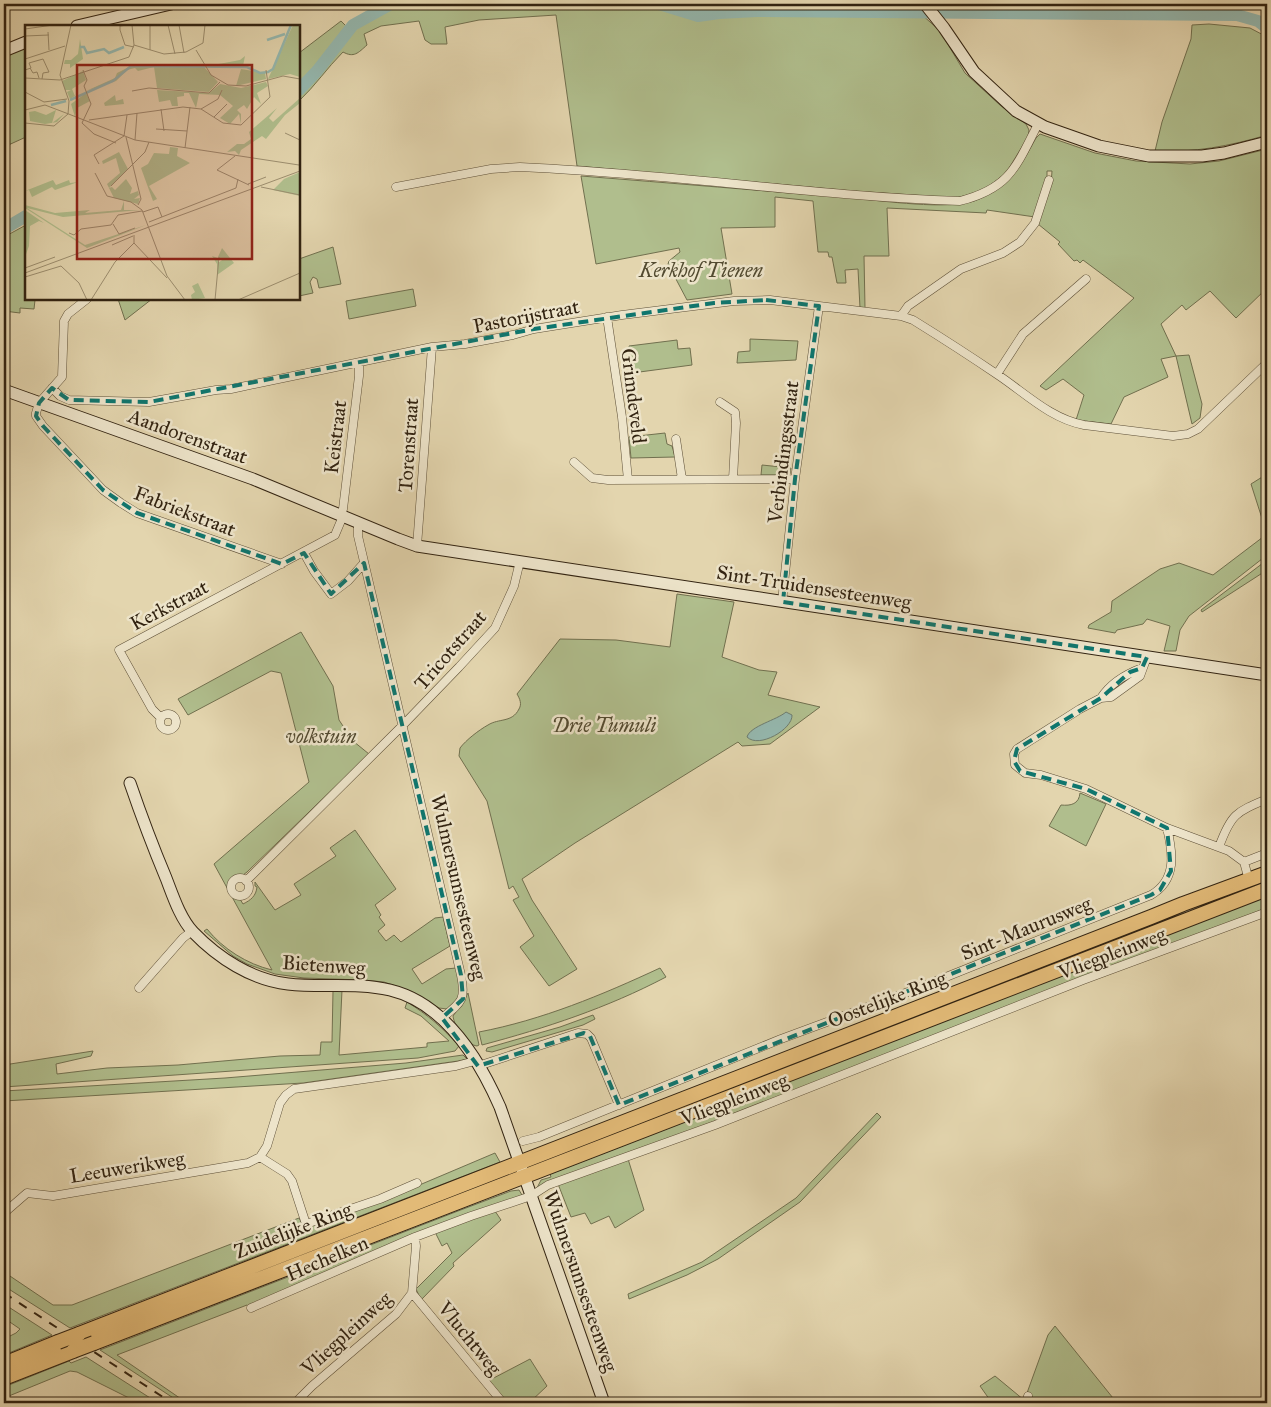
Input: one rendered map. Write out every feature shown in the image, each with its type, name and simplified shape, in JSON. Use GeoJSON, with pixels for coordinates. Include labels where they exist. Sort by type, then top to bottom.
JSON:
{"type":"FeatureCollection","features":[{"type":"Feature","properties":{"kind":"highway","name":"Oostelijke Ring"},"geometry":{"type":"LineString","coordinates":[[520,1163],[1267,872]]}},
{"type":"Feature","properties":{"kind":"highway","name":"Oostelijke Ring"},"geometry":{"type":"LineString","coordinates":[[524,1177],[1267,889]]}},
{"type":"Feature","properties":{"kind":"highway","name":"Zuidelijke Ring"},"geometry":{"type":"LineString","coordinates":[[4,1364],[520,1163]]}},
{"type":"Feature","properties":{"kind":"highway","name":"Zuidelijke Ring"},"geometry":{"type":"LineString","coordinates":[[4,1378],[524,1177]]}},
{"type":"Feature","properties":{"kind":"street"},"geometry":{"type":"LineString","coordinates":[[81,25],[171,4]]}},
{"type":"Feature","properties":{"kind":"street"},"geometry":{"type":"LineString","coordinates":[[930,5],[974,72],[1005,103],[1038,124],[1100,146],[1149,156],[1202,156],[1224,153],[1267,142]]}},
{"type":"Feature","properties":{"kind":"street"},"geometry":{"type":"LineString","coordinates":[[4,51],[25,42]]}},
{"type":"Feature","properties":{"kind":"street"},"geometry":{"type":"LineString","coordinates":[[396,187],[491,168],[520,167],[742,184],[837,194],[960,201],[990,191],[1003,182],[1013,172],[1038,124]]}},
{"type":"Feature","properties":{"kind":"street"},"geometry":{"type":"LineString","coordinates":[[901,316],[908,306],[961,269],[1003,253],[1020,242],[1035,223],[1049,180]]}},
{"type":"Feature","properties":{"kind":"street"},"geometry":{"type":"LineString","coordinates":[[997,374],[1023,334],[1086,278]]}},
{"type":"Feature","properties":{"kind":"street"},"geometry":{"type":"LineString","coordinates":[[39,403],[62,377],[64,321],[68,314],[86,300]]}},
{"type":"Feature","properties":{"kind":"street","name":"Pastorijstraat"},"geometry":{"type":"LineString","coordinates":[[52,388],[60,396],[68,400],[150,402],[231,389],[432,347],[465,344],[534,329],[607,317],[734,301],[766,300],[901,316],[913,320],[997,374],[1060,418],[1073,423],[1172,436],[1188,434],[1198,429],[1267,363]]}},
{"type":"Feature","properties":{"kind":"street","name":"Verbindingsstraat"},"geometry":{"type":"LineString","coordinates":[[782,602],[795,479],[819,306]]}},
{"type":"Feature","properties":{"kind":"street","name":"Grimdeveld"},"geometry":{"type":"LineString","coordinates":[[607,317],[622,417],[628,480]]}},
{"type":"Feature","properties":{"kind":"street","name":"Torenstraat"},"geometry":{"type":"LineString","coordinates":[[417,546],[432,347]]}},
{"type":"Feature","properties":{"kind":"street","name":"Keistraat"},"geometry":{"type":"LineString","coordinates":[[342,515],[360,376],[359,363]]}},
{"type":"Feature","properties":{"kind":"street","name":"Aandorenstraat"},"geometry":{"type":"LineString","coordinates":[[4,390],[181,452],[358,523]]}},
{"type":"Feature","properties":{"kind":"street"},"geometry":{"type":"LineString","coordinates":[[720,402],[734,412],[736,423],[733,479]]}},
{"type":"Feature","properties":{"kind":"street","name":"Fabriekstraat"},"geometry":{"type":"LineString","coordinates":[[39,403],[36,416],[43,426],[103,490],[121,503],[137,512],[282,564]]}},
{"type":"Feature","properties":{"kind":"street"},"geometry":{"type":"LineString","coordinates":[[676,439],[682,479]]}},
{"type":"Feature","properties":{"kind":"street"},"geometry":{"type":"LineString","coordinates":[[574,462],[592,478],[608,480],[795,479]]}},
{"type":"Feature","properties":{"kind":"street","name":"Kerkstraat"},"geometry":{"type":"LineString","coordinates":[[161,718],[152,709],[119,650],[335,535],[342,515]]}},
{"type":"Feature","properties":{"kind":"street","name":"Sint-Truidensesteenweg"},"geometry":{"type":"LineString","coordinates":[[358,523],[417,546],[1267,676]]}},
{"type":"Feature","properties":{"kind":"street","name":"Wulmersumsesteenweg"},"geometry":{"type":"LineString","coordinates":[[358,523],[358,536],[364,563],[464,987],[463,999],[442,1018],[476,1063],[495,1096],[604,1403]]}},
{"type":"Feature","properties":{"kind":"street"},"geometry":{"type":"LineString","coordinates":[[304,552],[314,571],[331,594],[348,581],[364,563]]}},
{"type":"Feature","properties":{"kind":"street","name":"Tricotstraat"},"geometry":{"type":"LineString","coordinates":[[246,881],[403,725],[495,628],[514,586],[520,561]]}},
{"type":"Feature","properties":{"kind":"street"},"geometry":{"type":"LineString","coordinates":[[1147,657],[1142,668],[1130,672],[1106,691],[1101,698],[1017,749],[1014,754],[1014,765],[1025,773],[1041,775],[1086,789],[1167,828],[1219,846],[1234,853],[1244,862],[1247,873]]}},
{"type":"Feature","properties":{"kind":"street","name":"Bietenweg"},"geometry":{"type":"LineString","coordinates":[[130,783],[142,819],[177,905],[192,931],[213,950],[255,976],[287,984],[366,986],[392,990],[424,1005],[442,1018]]}},
{"type":"Feature","properties":{"kind":"street"},"geometry":{"type":"LineString","coordinates":[[1219,846],[1226,827],[1235,814],[1267,798]]}},
{"type":"Feature","properties":{"kind":"street","name":"Sint-Maurusweg"},"geometry":{"type":"LineString","coordinates":[[523,1141],[539,1137],[1151,895],[1160,890],[1171,871],[1171,845],[1167,828]]}},
{"type":"Feature","properties":{"kind":"street"},"geometry":{"type":"LineString","coordinates":[[1244,862],[1267,852]]}},
{"type":"Feature","properties":{"kind":"street","name":"Vliegpleinweg"},"geometry":{"type":"LineString","coordinates":[[295,1403],[312,1386],[396,1314],[412,1293],[415,1237],[531,1196],[548,1185],[715,1125],[1083,980],[1267,912]]}},
{"type":"Feature","properties":{"kind":"street"},"geometry":{"type":"LineString","coordinates":[[139,988],[183,938],[192,931]]}},
{"type":"Feature","properties":{"kind":"street"},"geometry":{"type":"LineString","coordinates":[[418,1183],[380,1199],[306,1224],[292,1181],[287,1174],[260,1157],[267,1146],[280,1103],[294,1089],[476,1063],[578,1033],[584,1033],[591,1038],[619,1105]]}},
{"type":"Feature","properties":{"kind":"street","name":"Leeuwerikweg"},"geometry":{"type":"LineString","coordinates":[[4,1213],[27,1193],[53,1196],[248,1163],[260,1157]]}},
{"type":"Feature","properties":{"kind":"street","name":"Hechelken"},"geometry":{"type":"LineString","coordinates":[[252,1308],[415,1237]]}},
{"type":"Feature","properties":{"kind":"street","name":"Vluchtweg"},"geometry":{"type":"LineString","coordinates":[[412,1293],[503,1403]]}},
{"type":"Feature","properties":{"kind":"highlighted area"},"geometry":{"type":"Polygon","coordinates":[[[766,300],[819,306],[795,479],[783,602],[1147,657],[1142,668],[1130,672],[1101,698],[1017,749],[1014,761],[1020,771],[1086,789],[1167,828],[1171,871],[1160,890],[1151,895],[619,1105],[590,1036],[584,1033],[478,1066],[442,1018],[463,999],[461,975],[364,563],[331,594],[304,553],[282,564],[137,513],[103,490],[43,426],[36,416],[39,403],[52,388],[69,400],[149,402],[534,329],[714,303],[766,300]]]}},
{"type":"Feature","properties":{"kind":"green space"},"geometry":{"type":"Polygon","coordinates":[[[391,4],[659,4],[698,16],[757,11],[920,13],[940,31],[965,73],[1001,106],[1026,124],[1029,130],[1028,137],[1006,173],[989,186],[956,198],[853,191],[577,166],[556,15],[479,20],[445,27],[447,44],[431,44],[425,40],[419,21],[381,26],[364,34],[367,45],[358,52],[350,55],[343,52],[300,100],[300,52],[341,21],[346,26],[353,25],[391,4]]]}},
{"type":"Feature","properties":{"kind":"green space"},"geometry":{"type":"Polygon","coordinates":[[[950,4],[1204,4],[1205,9],[1031,9],[949,6],[950,4]]]}},
{"type":"Feature","properties":{"kind":"green space"},"geometry":{"type":"Polygon","coordinates":[[[1209,24],[1250,28],[1267,37],[1267,135],[1211,148],[1155,151],[1162,122],[1191,39],[1192,25],[1209,24]]]}},
{"type":"Feature","properties":{"kind":"green space"},"geometry":{"type":"Polygon","coordinates":[[[25,46],[25,137],[4,147],[4,55],[25,46]]]}},
{"type":"Feature","properties":{"kind":"green space","name":"Kerkhof Tienen"},"geometry":{"type":"Polygon","coordinates":[[[1040,134],[1095,153],[1136,161],[1190,164],[1219,161],[1267,149],[1267,249],[1264,252],[1267,257],[1267,288],[1236,318],[1210,291],[1186,310],[1182,305],[1161,324],[1176,356],[1161,359],[1168,377],[1124,397],[1111,424],[1076,420],[1084,395],[1063,379],[1046,390],[1040,386],[1134,298],[1083,260],[1080,263],[1077,260],[1074,261],[1058,244],[1060,242],[1038,224],[1051,185],[1052,171],[1047,171],[1047,179],[1035,217],[987,210],[986,213],[887,208],[889,256],[864,256],[865,308],[860,308],[858,269],[845,270],[846,283],[837,283],[832,257],[829,257],[828,252],[818,252],[813,201],[775,197],[775,227],[721,228],[732,294],[687,300],[668,264],[680,252],[679,248],[596,264],[581,176],[915,204],[962,204],[986,196],[1012,176],[1040,134]]]}},
{"type":"Feature","properties":{"kind":"green space"},"geometry":{"type":"Polygon","coordinates":[[[25,226],[25,300],[35,300],[34,309],[20,308],[20,313],[4,311],[4,237],[25,226]]]}},
{"type":"Feature","properties":{"kind":"green space"},"geometry":{"type":"Polygon","coordinates":[[[333,247],[341,284],[319,288],[317,279],[313,277],[310,282],[313,293],[300,296],[300,259],[333,247]]]}},
{"type":"Feature","properties":{"kind":"green space"},"geometry":{"type":"Polygon","coordinates":[[[413,289],[416,306],[349,319],[346,301],[413,289]]]}},
{"type":"Feature","properties":{"kind":"green space"},"geometry":{"type":"Polygon","coordinates":[[[118,300],[151,300],[125,320],[118,300]]]}},
{"type":"Feature","properties":{"kind":"green space"},"geometry":{"type":"Polygon","coordinates":[[[750,339],[798,341],[796,360],[737,363],[738,352],[750,351],[750,339]]]}},
{"type":"Feature","properties":{"kind":"green space"},"geometry":{"type":"Polygon","coordinates":[[[677,340],[678,349],[690,348],[692,365],[632,373],[629,346],[677,340]]]}},
{"type":"Feature","properties":{"kind":"green space"},"geometry":{"type":"Polygon","coordinates":[[[1189,355],[1202,404],[1200,418],[1192,424],[1176,356],[1189,355]]]}},
{"type":"Feature","properties":{"kind":"green space"},"geometry":{"type":"Polygon","coordinates":[[[665,433],[667,444],[672,446],[675,457],[631,458],[629,437],[665,433]]]}},
{"type":"Feature","properties":{"kind":"green space"},"geometry":{"type":"Polygon","coordinates":[[[762,465],[791,468],[790,474],[761,475],[762,465]]]}},
{"type":"Feature","properties":{"kind":"green space"},"geometry":{"type":"Polygon","coordinates":[[[1267,474],[1267,534],[1251,484],[1267,474]]]}},
{"type":"Feature","properties":{"kind":"green space"},"geometry":{"type":"Polygon","coordinates":[[[1267,534],[1267,555],[1189,616],[1180,630],[1176,651],[1164,651],[1170,626],[1147,619],[1143,624],[1117,630],[1115,633],[1088,628],[1089,625],[1111,612],[1112,601],[1160,569],[1179,563],[1213,575],[1267,534]]]}},
{"type":"Feature","properties":{"kind":"green space"},"geometry":{"type":"Polygon","coordinates":[[[1267,560],[1267,570],[1202,612],[1201,610],[1267,560]]]}},
{"type":"Feature","properties":{"kind":"green space","name":"Drie Tumuli"},"geometry":{"type":"Polygon","coordinates":[[[677,594],[734,602],[722,657],[759,670],[777,672],[768,695],[820,707],[770,744],[742,746],[738,742],[575,843],[522,879],[532,900],[577,969],[549,986],[520,947],[534,936],[513,900],[519,897],[513,886],[509,889],[487,801],[459,756],[460,748],[484,727],[509,718],[516,713],[520,707],[520,700],[517,694],[560,639],[616,640],[670,647],[677,594]]]}},
{"type":"Feature","properties":{"kind":"green space","name":"volkstuin"},"geometry":{"type":"Polygon","coordinates":[[[301,632],[333,686],[339,720],[353,741],[369,754],[247,872],[233,877],[229,883],[230,891],[243,904],[254,895],[257,887],[255,882],[275,910],[301,895],[294,884],[336,856],[330,848],[355,830],[396,889],[375,905],[381,915],[379,917],[385,925],[378,931],[386,941],[394,935],[401,942],[435,918],[443,917],[450,946],[412,969],[422,984],[446,969],[456,968],[460,986],[459,995],[447,1009],[439,1008],[407,990],[384,982],[304,978],[275,974],[247,964],[233,956],[204,931],[207,929],[220,943],[236,955],[272,970],[214,864],[309,782],[281,673],[271,671],[188,715],[178,699],[301,632]]]}},
{"type":"Feature","properties":{"kind":"green space"},"geometry":{"type":"Polygon","coordinates":[[[1080,793],[1106,804],[1086,846],[1049,826],[1061,805],[1074,804],[1078,800],[1080,793]]]}},
{"type":"Feature","properties":{"kind":"green space"},"geometry":{"type":"Polygon","coordinates":[[[1267,896],[1267,908],[536,1190],[541,1180],[551,1177],[550,1174],[1267,896]]]}},
{"type":"Feature","properties":{"kind":"green space"},"geometry":{"type":"Polygon","coordinates":[[[660,968],[666,977],[599,1008],[529,1032],[482,1045],[479,1032],[549,1014],[616,988],[660,968]]]}},
{"type":"Feature","properties":{"kind":"green space"},"geometry":{"type":"Polygon","coordinates":[[[342,990],[339,1055],[427,1047],[427,1043],[449,1041],[421,1016],[405,1008],[407,1002],[435,1022],[459,1046],[455,1051],[418,1058],[4,1087],[4,1065],[93,1051],[91,1056],[56,1064],[57,1074],[107,1068],[320,1055],[321,1042],[332,1042],[333,991],[342,990]]]}},
{"type":"Feature","properties":{"kind":"green space"},"geometry":{"type":"Polygon","coordinates":[[[468,993],[479,1045],[477,1046],[469,1042],[462,1034],[453,1016],[468,993]]]}},
{"type":"Feature","properties":{"kind":"green space"},"geometry":{"type":"Polygon","coordinates":[[[593,1015],[595,1019],[583,1025],[492,1052],[486,1051],[487,1048],[560,1027],[593,1015]]]}},
{"type":"Feature","properties":{"kind":"green space"},"geometry":{"type":"Polygon","coordinates":[[[463,1055],[467,1059],[303,1083],[4,1101],[4,1091],[225,1078],[406,1063],[463,1055]]]}},
{"type":"Feature","properties":{"kind":"green space"},"geometry":{"type":"Polygon","coordinates":[[[877,1113],[881,1117],[800,1202],[718,1259],[687,1275],[629,1299],[628,1294],[702,1262],[796,1198],[877,1113]]]}},
{"type":"Feature","properties":{"kind":"green space"},"geometry":{"type":"Polygon","coordinates":[[[495,1153],[500,1162],[70,1328],[4,1286],[4,1272],[53,1305],[72,1305],[299,1218],[304,1227],[384,1200],[495,1153]]]}},
{"type":"Feature","properties":{"kind":"green space"},"geometry":{"type":"Polygon","coordinates":[[[628,1159],[644,1210],[615,1228],[609,1216],[591,1224],[585,1213],[571,1217],[558,1184],[628,1159]]]}},
{"type":"Feature","properties":{"kind":"green space"},"geometry":{"type":"Polygon","coordinates":[[[519,1190],[522,1195],[248,1307],[247,1305],[117,1355],[187,1403],[181,1403],[100,1350],[458,1211],[511,1191],[519,1190]]]}},
{"type":"Feature","properties":{"kind":"green space"},"geometry":{"type":"Polygon","coordinates":[[[495,1211],[501,1220],[453,1263],[454,1266],[421,1300],[416,1289],[452,1253],[447,1243],[442,1246],[435,1232],[495,1211]]]}},
{"type":"Feature","properties":{"kind":"green space"},"geometry":{"type":"Polygon","coordinates":[[[4,1304],[52,1335],[4,1355],[4,1339],[20,1329],[4,1318],[4,1304]]]}},
{"type":"Feature","properties":{"kind":"green space"},"geometry":{"type":"Polygon","coordinates":[[[1055,1326],[1117,1403],[1040,1403],[1027,1393],[1048,1335],[1055,1326]]]}},
{"type":"Feature","properties":{"kind":"green space"},"geometry":{"type":"Polygon","coordinates":[[[86,1357],[158,1403],[139,1403],[77,1372],[70,1371],[4,1398],[4,1387],[69,1361],[71,1363],[86,1357]]]}},
{"type":"Feature","properties":{"kind":"green space"},"geometry":{"type":"Polygon","coordinates":[[[530,1359],[547,1386],[529,1403],[507,1403],[488,1381],[530,1359]]]}},
{"type":"Feature","properties":{"kind":"green space"},"geometry":{"type":"Polygon","coordinates":[[[995,1376],[1024,1400],[1024,1403],[992,1403],[980,1386],[995,1376]]]}},
{"type":"Feature","properties":{"kind":"water"},"geometry":{"type":"Polygon","coordinates":[[[786,712],[792,715],[791,720],[787,726],[774,736],[759,741],[747,737],[758,726],[786,712]]]}},
{"type":"Feature","properties":{"kind":"waterway"},"geometry":{"type":"LineString","coordinates":[[300,89],[317,71],[353,25],[391,4]]}},
{"type":"Feature","properties":{"kind":"waterway"},"geometry":{"type":"LineString","coordinates":[[659,4],[698,16],[757,11],[1237,15],[1258,21],[1267,28]]}},
{"type":"Feature","properties":{"kind":"waterway"},"geometry":{"type":"LineString","coordinates":[[4,229],[25,217]]}},
{"type":"Feature","properties":{"kind":"railway"},"geometry":{"type":"LineString","coordinates":[[4,1293],[172,1403]]}}]}
